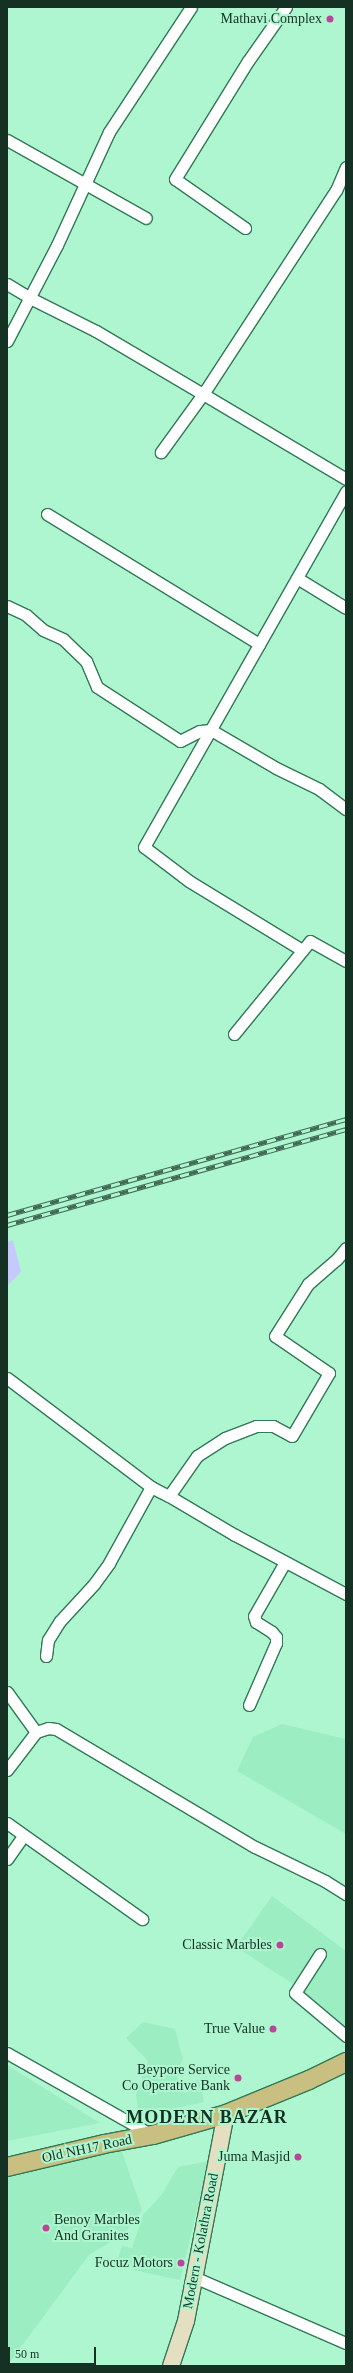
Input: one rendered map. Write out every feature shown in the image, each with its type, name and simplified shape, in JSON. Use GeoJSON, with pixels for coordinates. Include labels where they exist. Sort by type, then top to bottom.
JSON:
{"type":"FeatureCollection","features":[{"type":"Feature","properties":{"kind":"main road","name":"Old NH17 Road"},"geometry":{"type":"LineString","coordinates":[[7,2167],[104,2144],[153,2136],[226,2114],[309,2080],[346,2062]]}},
{"type":"Feature","properties":{"kind":"main road","name":"Modern - Kolathra Road"},"geometry":{"type":"LineString","coordinates":[[171,2366],[186,2321],[226,2114]]}},
{"type":"Feature","properties":{"kind":"street"},"geometry":{"type":"LineString","coordinates":[[7,341],[30,298],[109,132],[191,7]]}},
{"type":"Feature","properties":{"kind":"street"},"geometry":{"type":"LineString","coordinates":[[245,228],[175,179],[248,61],[286,7]]}},
{"type":"Feature","properties":{"kind":"street"},"geometry":{"type":"LineString","coordinates":[[7,140],[146,218]]}},
{"type":"Feature","properties":{"kind":"street"},"geometry":{"type":"LineString","coordinates":[[161,452],[203,394],[336,190],[346,167]]}},
{"type":"Feature","properties":{"kind":"street"},"geometry":{"type":"LineString","coordinates":[[7,284],[30,298],[96,331],[346,479]]}},
{"type":"Feature","properties":{"kind":"street"},"geometry":{"type":"LineString","coordinates":[[302,950],[189,881],[144,847],[346,491]]}},
{"type":"Feature","properties":{"kind":"street"},"geometry":{"type":"LineString","coordinates":[[47,514],[259,644]]}},
{"type":"Feature","properties":{"kind":"street"},"geometry":{"type":"LineString","coordinates":[[297,578],[346,608]]}},
{"type":"Feature","properties":{"kind":"street"},"geometry":{"type":"LineString","coordinates":[[7,606],[26,615],[43,630],[63,639],[86,661],[97,687],[180,741],[200,731],[211,730],[276,768],[319,789],[346,809]]}},
{"type":"Feature","properties":{"kind":"street"},"geometry":{"type":"LineString","coordinates":[[234,1034],[310,941],[346,961]]}},
{"type":"Feature","properties":{"kind":"street"},"geometry":{"type":"LineString","coordinates":[[169,1496],[197,1456],[226,1438],[256,1426],[273,1426],[292,1436],[329,1373],[275,1336],[308,1284],[337,1259],[346,1248]]}},
{"type":"Feature","properties":{"kind":"street"},"geometry":{"type":"LineString","coordinates":[[7,1378],[151,1487],[285,1562],[346,1594]]}},
{"type":"Feature","properties":{"kind":"street"},"geometry":{"type":"LineString","coordinates":[[46,1656],[48,1640],[60,1621],[94,1584],[109,1563],[151,1487]]}},
{"type":"Feature","properties":{"kind":"street"},"geometry":{"type":"LineString","coordinates":[[249,1705],[276,1643],[276,1637],[272,1632],[256,1622],[254,1616],[285,1562]]}},
{"type":"Feature","properties":{"kind":"street"},"geometry":{"type":"LineString","coordinates":[[7,1692],[36,1732]]}},
{"type":"Feature","properties":{"kind":"street"},"geometry":{"type":"LineString","coordinates":[[7,1770],[36,1732],[48,1728],[56,1729],[255,1848],[325,1881],[346,1894]]}},
{"type":"Feature","properties":{"kind":"street"},"geometry":{"type":"LineString","coordinates":[[7,1823],[142,1919]]}},
{"type":"Feature","properties":{"kind":"street"},"geometry":{"type":"LineString","coordinates":[[7,1859],[24,1835]]}},
{"type":"Feature","properties":{"kind":"street"},"geometry":{"type":"LineString","coordinates":[[320,1954],[295,1993],[346,2036]]}},
{"type":"Feature","properties":{"kind":"street"},"geometry":{"type":"LineString","coordinates":[[7,2053],[153,2136]]}},
{"type":"Feature","properties":{"kind":"street"},"geometry":{"type":"LineString","coordinates":[[194,2277],[346,2343]]}},
{"type":"Feature","properties":{"kind":"shaded area"},"geometry":{"type":"Polygon","coordinates":[[[13,1240],[21,1272],[7,1286],[7,1242],[13,1240]]]}},
{"type":"Feature","properties":{"kind":"shaded area"},"geometry":{"type":"Polygon","coordinates":[[[282,1724],[346,1739],[346,1834],[237,1771],[253,1737],[282,1724]]]}},
{"type":"Feature","properties":{"kind":"shaded area","name":"Classic Marbles"},"geometry":{"type":"Polygon","coordinates":[[[272,1896],[346,1951],[346,2030],[301,1989],[236,1947],[272,1896]]]}},
{"type":"Feature","properties":{"kind":"shaded area"},"geometry":{"type":"Polygon","coordinates":[[[143,2022],[175,2029],[183,2059],[177,2071],[178,2083],[200,2080],[204,2102],[139,2116],[136,2094],[148,2061],[126,2038],[143,2022]]]}},
{"type":"Feature","properties":{"kind":"shaded area"},"geometry":{"type":"Polygon","coordinates":[[[7,2065],[100,2123],[7,2141],[7,2065]]]}},
{"type":"Feature","properties":{"kind":"shaded area"},"geometry":{"type":"Polygon","coordinates":[[[121,2149],[142,2210],[124,2234],[89,2255],[7,2366],[7,2175],[121,2149]]]}},
{"type":"Feature","properties":{"kind":"shaded area"},"geometry":{"type":"Polygon","coordinates":[[[209,2161],[180,2280],[115,2266],[122,2246],[132,2248],[143,2215],[162,2194],[178,2167],[209,2161]]]}},
{"type":"Feature","properties":{"kind":"railway"},"geometry":{"type":"LineString","coordinates":[[7,1215],[346,1119]]}},
{"type":"Feature","properties":{"kind":"railway"},"geometry":{"type":"LineString","coordinates":[[7,1225],[346,1129]]}},
{"type":"Feature","properties":{"kind":"place","name":"Mathavi Complex"},"geometry":{"type":"Point","coordinates":[330,19]}},
{"type":"Feature","properties":{"kind":"place","name":"Classic Marbles"},"geometry":{"type":"Point","coordinates":[280,1945]}},
{"type":"Feature","properties":{"kind":"place","name":"True Value"},"geometry":{"type":"Point","coordinates":[273,2029]}},
{"type":"Feature","properties":{"kind":"place","name":"Beypore Service Co Operative Bank"},"geometry":{"type":"Point","coordinates":[238,2078]}},
{"type":"Feature","properties":{"kind":"place","name":"Juma Masjid"},"geometry":{"type":"Point","coordinates":[298,2157]}},
{"type":"Feature","properties":{"kind":"place","name":"Benoy Marbles And Granites"},"geometry":{"type":"Point","coordinates":[46,2228]}},
{"type":"Feature","properties":{"kind":"place","name":"Focuz Motors"},"geometry":{"type":"Point","coordinates":[181,2263]}},
{"type":"Feature","properties":{"kind":"district","name":"MODERN BAZAR"},"geometry":{"type":"Point","coordinates":[207,2117]}}]}
